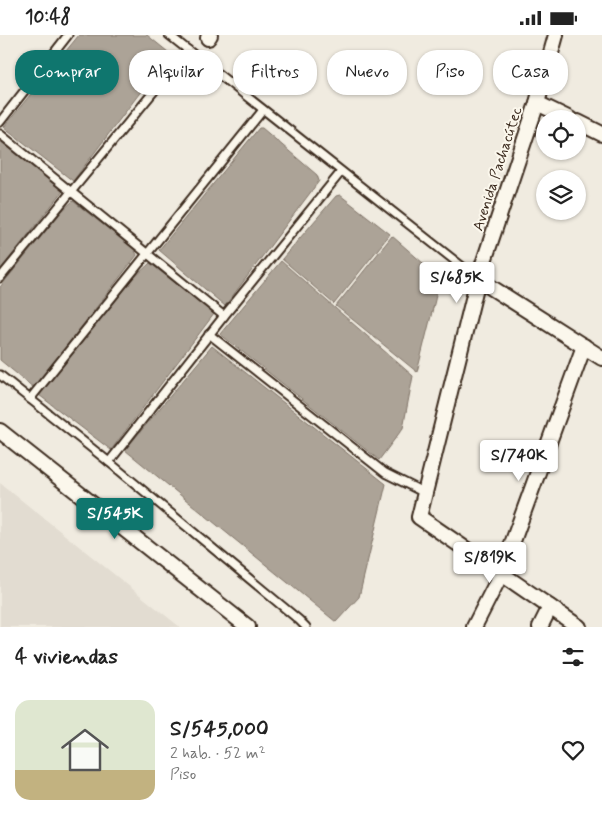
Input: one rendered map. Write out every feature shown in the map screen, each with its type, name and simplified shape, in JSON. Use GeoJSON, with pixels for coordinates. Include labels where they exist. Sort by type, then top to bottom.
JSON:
{"type":"FeatureCollection","features":[{"type":"Feature","properties":{"kind":"street","name":"Avenida Pachacútec"},"geometry":{"type":"LineString","coordinates":[[501,574],[419,517],[478,279],[537,103],[556,35]]}},
{"type":"Feature","properties":{"kind":"street"},"geometry":{"type":"LineString","coordinates":[[537,103],[551,110]]}},
{"type":"Feature","properties":{"kind":"street"},"geometry":{"type":"LineString","coordinates":[[586,126],[602,134]]}},
{"type":"Feature","properties":{"kind":"street"},"geometry":{"type":"LineString","coordinates":[[478,279],[602,358]]}},
{"type":"Feature","properties":{"kind":"street"},"geometry":{"type":"LineString","coordinates":[[474,627],[501,574],[584,346]]}},
{"type":"Feature","properties":{"kind":"street"},"geometry":{"type":"LineString","coordinates":[[0,431],[248,627]]}},
{"type":"Feature","properties":{"kind":"street"},"geometry":{"type":"LineString","coordinates":[[501,574],[579,627]]}},
{"type":"Feature","properties":{"kind":"street"},"geometry":{"type":"LineString","coordinates":[[540,627],[550,607]]}},
{"type":"Feature","properties":{"kind":"lane"},"geometry":{"type":"LineString","coordinates":[[0,122],[68,35]]}},
{"type":"Feature","properties":{"kind":"lane"},"geometry":{"type":"LineString","coordinates":[[169,35],[188,50]]}},
{"type":"Feature","properties":{"kind":"lane"},"geometry":{"type":"LineString","coordinates":[[223,78],[478,279]]}},
{"type":"Feature","properties":{"kind":"lane"},"geometry":{"type":"LineString","coordinates":[[0,278],[151,95]]}},
{"type":"Feature","properties":{"kind":"lane"},"geometry":{"type":"LineString","coordinates":[[30,399],[263,110]]}},
{"type":"Feature","properties":{"kind":"lane"},"geometry":{"type":"LineString","coordinates":[[0,134],[224,316]]}},
{"type":"Feature","properties":{"kind":"lane"},"geometry":{"type":"LineString","coordinates":[[109,462],[209,334],[342,172]]}},
{"type":"Feature","properties":{"kind":"lane"},"geometry":{"type":"LineString","coordinates":[[209,334],[385,473],[425,493]]}},
{"type":"Feature","properties":{"kind":"lane"},"geometry":{"type":"LineString","coordinates":[[0,375],[109,462],[306,627]]}},
{"type":"Feature","properties":{"kind":"shaded area"},"geometry":{"type":"Polygon","coordinates":[[[79,35],[147,35],[166,50],[129,50],[129,95],[138,95],[73,181],[4,127],[30,95],[119,95],[119,50],[67,50],[79,35]]]}},
{"type":"Feature","properties":{"kind":"shaded area"},"geometry":{"type":"Polygon","coordinates":[[[259,128],[262,128],[317,175],[319,181],[225,306],[159,250],[259,128]]]}},
{"type":"Feature","properties":{"kind":"shaded area"},"geometry":{"type":"Polygon","coordinates":[[[0,141],[63,191],[0,270],[0,141]]]}},
{"type":"Feature","properties":{"kind":"shaded area"},"geometry":{"type":"Polygon","coordinates":[[[340,195],[390,234],[334,304],[282,259],[336,196],[340,195]]]}},
{"type":"Feature","properties":{"kind":"shaded area"},"geometry":{"type":"Polygon","coordinates":[[[73,201],[134,249],[137,255],[34,388],[0,360],[0,287],[63,210],[73,201]]]}},
{"type":"Feature","properties":{"kind":"shaded area"},"geometry":{"type":"Polygon","coordinates":[[[392,236],[439,277],[417,372],[336,306],[392,236]]]}},
{"type":"Feature","properties":{"kind":"shaded area"},"geometry":{"type":"Polygon","coordinates":[[[281,261],[413,376],[403,428],[379,460],[220,334],[281,261]]]}},
{"type":"Feature","properties":{"kind":"shaded area"},"geometry":{"type":"Polygon","coordinates":[[[150,263],[214,314],[111,450],[39,395],[134,278],[150,263]]]}},
{"type":"Feature","properties":{"kind":"shaded area"},"geometry":{"type":"Polygon","coordinates":[[[212,346],[386,484],[359,597],[336,622],[125,450],[212,346]]]}},
{"type":"Feature","properties":{"kind":"shaded area"},"geometry":{"type":"Polygon","coordinates":[[[0,483],[180,627],[0,627],[0,483]]]}}]}
